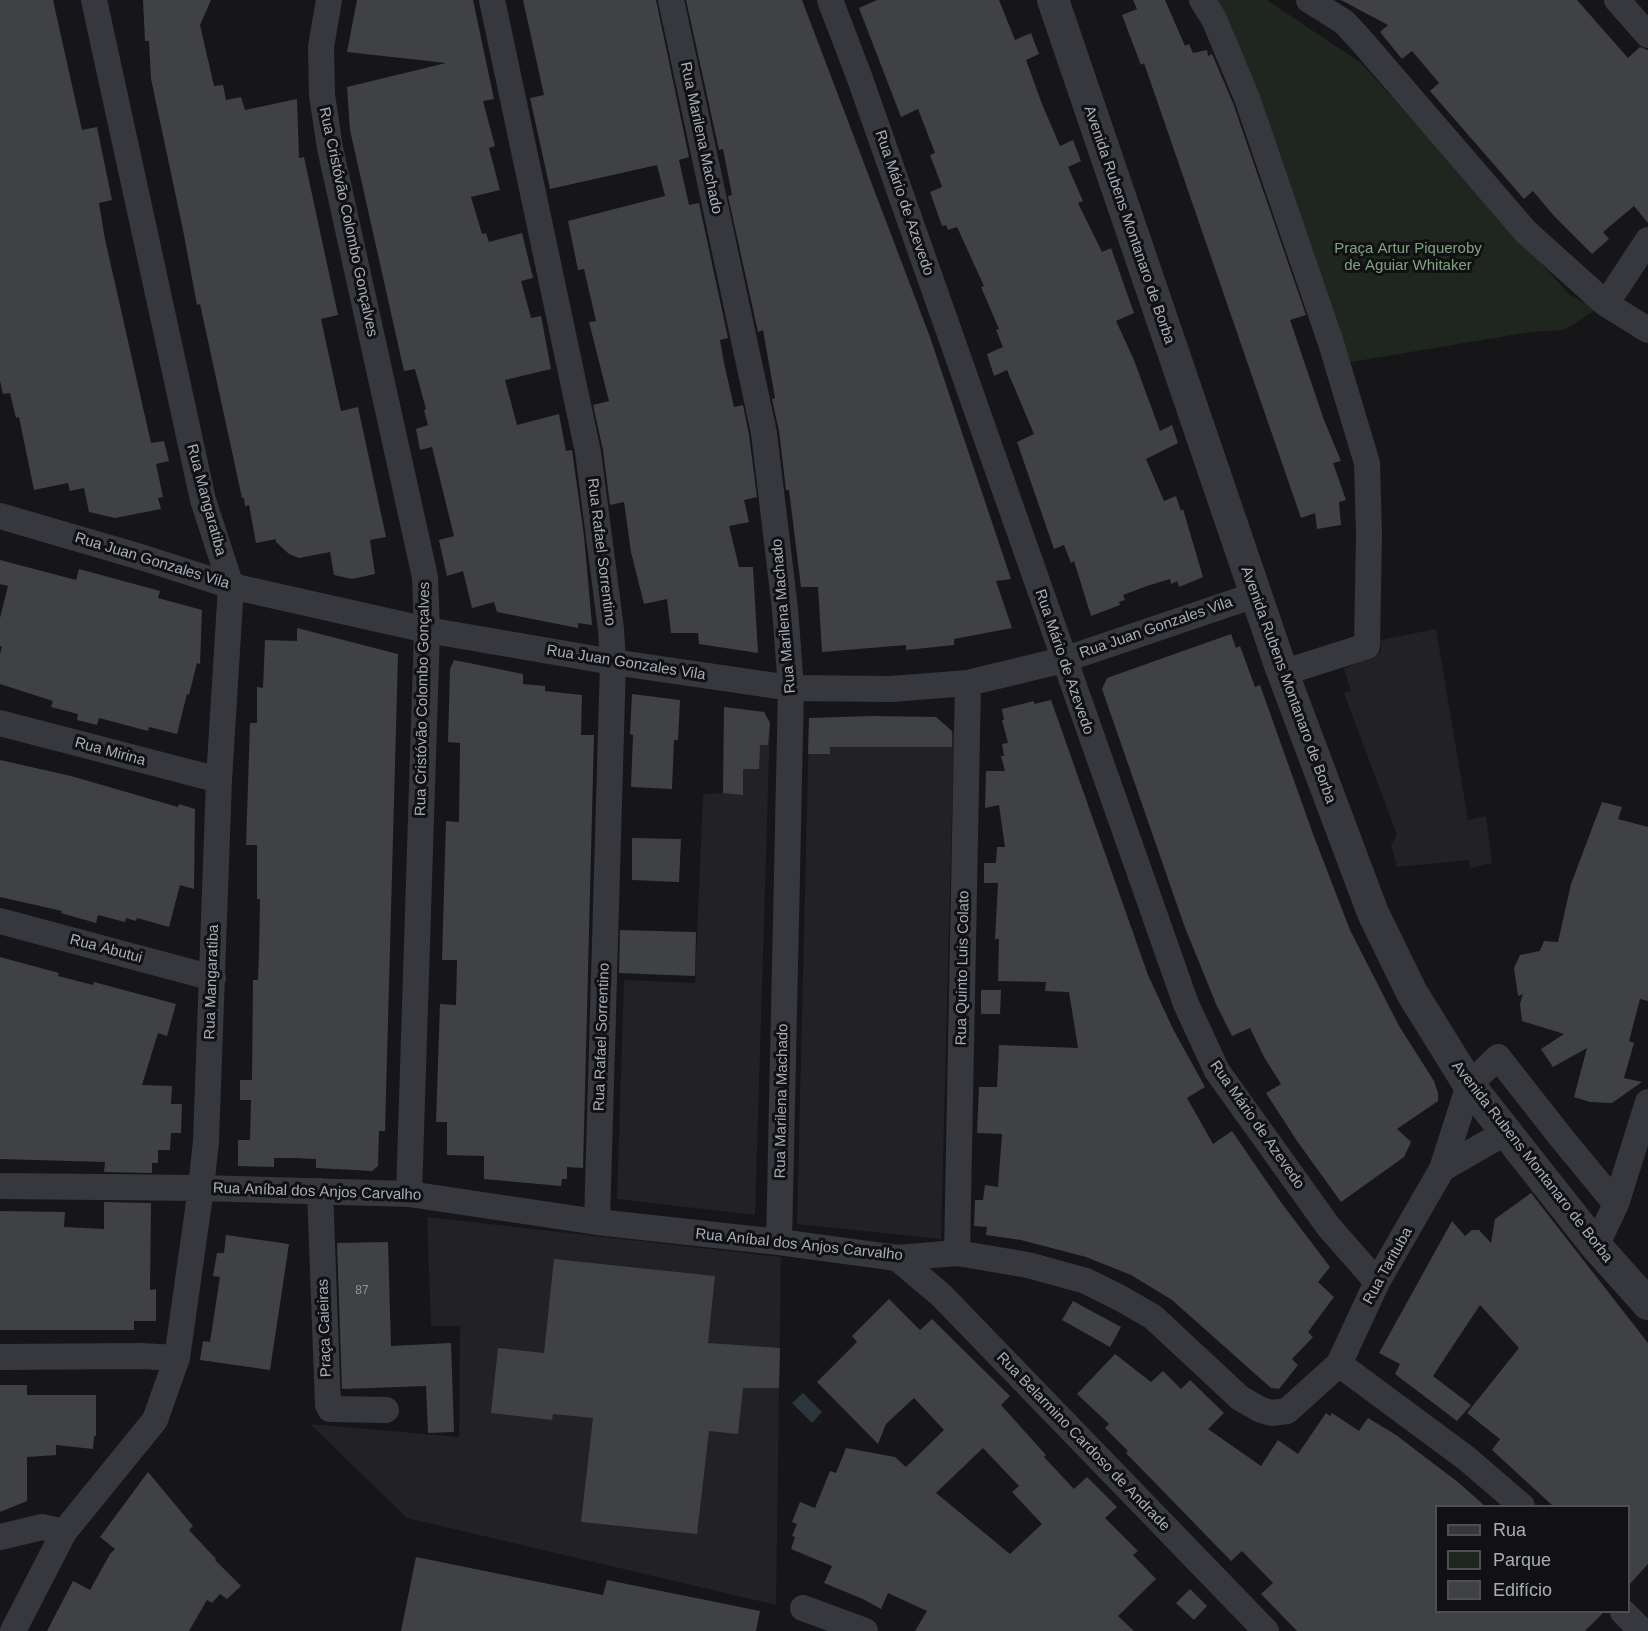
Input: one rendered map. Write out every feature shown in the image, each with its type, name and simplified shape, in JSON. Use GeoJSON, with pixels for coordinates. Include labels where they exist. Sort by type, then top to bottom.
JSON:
{"type":"FeatureCollection","features":[{"type":"Feature","properties":{"kind":"street","name":"Rua Cristóvão Colombo Gonçalves"},"geometry":{"type":"LineString","coordinates":[[329,0],[321,47],[322,95],[330,148],[425,577],[427,630],[408,1194]]}},
{"type":"Feature","properties":{"kind":"street","name":"Rua Rafael Sorrentino"},"geometry":{"type":"LineString","coordinates":[[492,0],[588,452],[613,662],[597,1222]]}},
{"type":"Feature","properties":{"kind":"street","name":"Rua Marilena Machado"},"geometry":{"type":"LineString","coordinates":[[671,0],[764,433],[785,609],[791,688],[779,1242]]}},
{"type":"Feature","properties":{"kind":"street","name":"Rua Mário de Azevedo"},"geometry":{"type":"LineString","coordinates":[[830,0],[859,76],[1186,1004],[1217,1071],[1328,1226],[1377,1282]]}},
{"type":"Feature","properties":{"kind":"street","name":"Avenida Rubens Montanaro de Borba"},"geometry":{"type":"LineString","coordinates":[[1053,0],[1282,673],[1373,914],[1412,993],[1469,1085],[1596,1246],[1648,1304]]}},
{"type":"Feature","properties":{"kind":"street"},"geometry":{"type":"LineString","coordinates":[[1202,0],[1214,19],[1248,98],[1331,343],[1367,463],[1369,534],[1367,646],[1282,673]]}},
{"type":"Feature","properties":{"kind":"street"},"geometry":{"type":"LineString","coordinates":[[1617,0],[1648,35]]}},
{"type":"Feature","properties":{"kind":"street"},"geometry":{"type":"LineString","coordinates":[[1318,2],[1344,22],[1359,38],[1526,232],[1606,304],[1648,330]]}},
{"type":"Feature","properties":{"kind":"street","name":"Rua Mangaratiba"},"geometry":{"type":"LineString","coordinates":[[13,1631],[64,1532],[155,1420],[177,1358],[206,1141],[219,780],[231,586],[203,500],[98,6]]}},
{"type":"Feature","properties":{"kind":"street"},"geometry":{"type":"LineString","coordinates":[[1606,304],[1648,240]]}},
{"type":"Feature","properties":{"kind":"street","name":"Rua Juan Gonzales Vila"},"geometry":{"type":"LineString","coordinates":[[0,516],[231,586],[427,630],[613,662],[791,688],[891,689],[968,683],[1063,660],[1255,595]]}},
{"type":"Feature","properties":{"kind":"street","name":"Rua Quinto Luis Colato"},"geometry":{"type":"LineString","coordinates":[[957,1253],[968,683]]}},
{"type":"Feature","properties":{"kind":"street","name":"Rua Mirina"},"geometry":{"type":"LineString","coordinates":[[0,723],[219,780]]}},
{"type":"Feature","properties":{"kind":"street","name":"Rua Abutui"},"geometry":{"type":"LineString","coordinates":[[0,921],[213,978]]}},
{"type":"Feature","properties":{"kind":"street"},"geometry":{"type":"LineString","coordinates":[[1469,1085],[1498,1057],[1616,1204]]}},
{"type":"Feature","properties":{"kind":"street","name":"Rua Tarituba"},"geometry":{"type":"LineString","coordinates":[[1339,1364],[1377,1282],[1442,1169],[1469,1085]]}},
{"type":"Feature","properties":{"kind":"street"},"geometry":{"type":"LineString","coordinates":[[1596,1246],[1616,1204],[1648,1102]]}},
{"type":"Feature","properties":{"kind":"street"},"geometry":{"type":"LineString","coordinates":[[1442,1169],[1506,1132]]}},
{"type":"Feature","properties":{"kind":"street","name":"Rua Aníbal dos Anjos Carvalho"},"geometry":{"type":"LineString","coordinates":[[0,1186],[201,1188],[408,1194],[597,1222],[779,1242],[897,1258],[957,1253],[1028,1265],[1086,1281],[1120,1298],[1153,1317],[1240,1398],[1261,1410],[1272,1413],[1287,1411],[1339,1364]]}},
{"type":"Feature","properties":{"kind":"street","name":"Praça Caieiras"},"geometry":{"type":"LineString","coordinates":[[320,1191],[328,1405],[330,1409],[386,1410]]}},
{"type":"Feature","properties":{"kind":"street","name":"Rua Belarmino Cardoso de Andrade"},"geometry":{"type":"LineString","coordinates":[[897,1258],[941,1294],[1266,1631]]}},
{"type":"Feature","properties":{"kind":"street"},"geometry":{"type":"LineString","coordinates":[[0,1357],[177,1358]]}},
{"type":"Feature","properties":{"kind":"street"},"geometry":{"type":"LineString","coordinates":[[1339,1364],[1458,1451],[1521,1505]]}},
{"type":"Feature","properties":{"kind":"street"},"geometry":{"type":"LineString","coordinates":[[0,1537],[42,1527],[64,1532]]}},
{"type":"Feature","properties":{"kind":"street"},"geometry":{"type":"LineString","coordinates":[[803,1608],[865,1631]]}},
{"type":"Feature","properties":{"kind":"street"},"geometry":{"type":"LineString","coordinates":[[1625,1613],[1642,1631]]}},
{"type":"Feature","properties":{"kind":"shaded area"},"geometry":{"type":"Polygon","coordinates":[[[1436,629],[1468,820],[1486,816],[1492,863],[1470,868],[1469,860],[1397,867],[1391,845],[1397,835],[1344,693],[1351,691],[1344,669],[1381,652],[1380,640],[1436,629]]]}},
{"type":"Feature","properties":{"kind":"shaded area"},"geometry":{"type":"Polygon","coordinates":[[[724,707],[764,712],[770,723],[755,1215],[617,1199],[624,980],[695,983],[703,794],[723,793],[724,707]]]}},
{"type":"Feature","properties":{"kind":"shaded area"},"geometry":{"type":"Polygon","coordinates":[[[936,717],[954,733],[941,1239],[797,1224],[809,725],[814,718],[936,717]]]}},
{"type":"Feature","properties":{"kind":"shaded area"},"geometry":{"type":"Polygon","coordinates":[[[427,1217],[781,1257],[776,1605],[407,1518],[310,1424],[459,1437],[460,1326],[431,1326],[427,1217]]]}},
{"type":"Feature","properties":{"kind":"shaded area"},"geometry":{"type":"Polygon","coordinates":[[[803,1393],[822,1412],[812,1423],[792,1403],[803,1393]]]}},
{"type":"Feature","properties":{"kind":"green space","name":"Praça Artur Piqueroby de Aguiar Whitaker"},"geometry":{"type":"Polygon","coordinates":[[[1212,0],[1267,0],[1361,63],[1570,295],[1597,309],[1564,330],[1530,332],[1345,363],[1232,28],[1212,0]]]}},
{"type":"Feature","properties":{"kind":"building"},"geometry":{"type":"Polygon","coordinates":[[[0,0],[53,0],[82,130],[97,127],[112,200],[99,203],[105,239],[151,443],[164,441],[169,461],[156,464],[163,497],[158,498],[161,509],[115,518],[89,512],[84,488],[70,491],[68,483],[34,490],[19,417],[16,418],[10,393],[3,394],[0,381],[0,0]]]}},
{"type":"Feature","properties":{"kind":"building"},"geometry":{"type":"Polygon","coordinates":[[[143,0],[211,0],[200,25],[214,86],[223,85],[226,100],[241,97],[245,110],[297,99],[299,158],[304,157],[338,315],[321,319],[341,411],[358,407],[386,537],[370,540],[375,574],[352,579],[334,575],[330,552],[299,558],[289,554],[276,542],[276,539],[256,543],[249,505],[245,506],[244,498],[242,498],[200,304],[197,305],[151,79],[149,41],[145,41],[143,0]]]}},
{"type":"Feature","properties":{"kind":"building"},"geometry":{"type":"Polygon","coordinates":[[[357,0],[473,0],[494,99],[483,101],[495,146],[489,148],[500,190],[471,197],[482,234],[486,233],[489,242],[522,233],[533,278],[521,281],[531,318],[541,316],[551,369],[505,380],[517,425],[559,414],[566,451],[572,450],[584,536],[592,625],[578,623],[578,628],[497,612],[494,602],[472,608],[463,571],[447,576],[439,540],[454,536],[432,447],[420,450],[416,429],[428,425],[424,410],[426,409],[415,369],[404,371],[350,130],[347,87],[446,63],[347,52],[357,0]]]}},
{"type":"Feature","properties":{"kind":"building"},"geometry":{"type":"Polygon","coordinates":[[[523,0],[656,0],[689,157],[679,160],[689,205],[699,203],[728,338],[720,340],[724,363],[734,407],[743,405],[749,435],[757,497],[744,500],[749,522],[729,526],[739,567],[753,567],[758,653],[699,644],[698,633],[671,633],[667,599],[644,604],[631,552],[624,502],[610,505],[603,450],[593,405],[609,401],[589,322],[596,321],[584,269],[578,270],[568,221],[665,196],[657,165],[550,189],[530,98],[544,95],[523,0]]]}},
{"type":"Feature","properties":{"kind":"building"},"geometry":{"type":"Polygon","coordinates":[[[686,0],[802,0],[930,337],[1011,579],[996,581],[1012,628],[954,639],[954,645],[906,650],[906,645],[822,652],[818,587],[801,587],[789,490],[786,490],[779,431],[772,399],[775,398],[763,330],[758,332],[728,196],[732,195],[723,149],[719,150],[686,0]]]}},
{"type":"Feature","properties":{"kind":"building"},"geometry":{"type":"Polygon","coordinates":[[[877,0],[999,0],[1015,40],[1031,33],[1039,54],[1026,60],[1042,104],[1060,146],[1073,140],[1081,161],[1068,167],[1083,201],[1078,203],[1102,252],[1111,248],[1134,313],[1116,321],[1134,360],[1160,431],[1172,425],[1178,443],[1146,459],[1164,501],[1176,496],[1181,511],[1183,509],[1203,577],[1179,587],[1177,581],[1171,584],[1170,579],[1147,586],[1123,595],[1125,600],[1119,602],[1120,605],[1091,616],[1074,561],[1071,563],[1064,545],[1054,549],[1017,442],[1034,434],[1007,370],[994,376],[987,354],[1003,347],[996,330],[999,329],[981,287],[984,286],[957,227],[948,230],[946,225],[942,226],[930,192],[942,187],[930,155],[935,153],[918,109],[901,117],[859,8],[877,0]]]}},
{"type":"Feature","properties":{"kind":"building"},"geometry":{"type":"Polygon","coordinates":[[[1133,0],[1165,0],[1185,46],[1189,44],[1193,53],[1207,50],[1208,56],[1212,54],[1233,103],[1306,315],[1290,320],[1324,420],[1341,461],[1333,463],[1346,500],[1339,502],[1341,525],[1317,529],[1315,513],[1301,518],[1144,63],[1141,65],[1122,15],[1137,9],[1133,0]]]}},
{"type":"Feature","properties":{"kind":"building"},"geometry":{"type":"Polygon","coordinates":[[[1341,0],[1577,0],[1628,58],[1640,47],[1648,50],[1648,223],[1634,206],[1603,232],[1609,239],[1592,254],[1533,191],[1524,199],[1430,91],[1439,83],[1412,51],[1402,59],[1380,32],[1388,25],[1341,0]]]}},
{"type":"Feature","properties":{"kind":"building"},"geometry":{"type":"Polygon","coordinates":[[[0,560],[76,580],[79,569],[160,591],[158,598],[202,610],[200,664],[197,663],[177,734],[149,727],[148,731],[99,718],[97,725],[77,720],[78,714],[51,707],[53,701],[0,684],[2,647],[0,646],[0,618],[8,586],[0,584],[0,560]]]}},
{"type":"Feature","properties":{"kind":"building"},"geometry":{"type":"Polygon","coordinates":[[[297,628],[398,654],[385,1131],[379,1131],[378,1166],[372,1171],[316,1168],[316,1159],[294,1158],[274,1158],[274,1167],[238,1166],[238,1140],[250,1140],[251,1100],[240,1100],[240,1080],[252,1080],[253,980],[258,980],[259,953],[260,899],[257,899],[257,845],[246,845],[250,723],[257,723],[257,687],[263,688],[265,640],[297,641],[297,628]]]}},
{"type":"Feature","properties":{"kind":"building"},"geometry":{"type":"Polygon","coordinates":[[[1231,634],[1236,648],[1240,646],[1255,687],[1260,685],[1350,930],[1399,1026],[1434,1081],[1438,1093],[1438,1101],[1397,1129],[1411,1142],[1404,1157],[1341,1202],[1266,1093],[1281,1084],[1250,1028],[1232,1036],[1216,1004],[1184,925],[1102,689],[1107,678],[1231,634]]]}},
{"type":"Feature","properties":{"kind":"building"},"geometry":{"type":"Polygon","coordinates":[[[454,660],[523,674],[523,684],[545,686],[545,691],[582,695],[581,735],[594,735],[583,1168],[567,1167],[567,1179],[562,1179],[561,1186],[484,1179],[484,1156],[447,1155],[447,1122],[436,1122],[440,1004],[456,1005],[457,960],[442,960],[446,821],[459,822],[460,743],[448,742],[450,669],[454,660]]]}},
{"type":"Feature","properties":{"kind":"building"},"geometry":{"type":"Polygon","coordinates":[[[632,694],[680,700],[678,740],[674,740],[672,789],[631,787],[632,694]]]}},
{"type":"Feature","properties":{"kind":"building"},"geometry":{"type":"Polygon","coordinates":[[[1051,700],[1148,975],[1173,1029],[1205,1087],[1187,1098],[1213,1144],[1232,1131],[1280,1201],[1330,1267],[1318,1282],[1334,1297],[1308,1332],[1313,1337],[1292,1359],[1298,1365],[1279,1389],[1271,1388],[1172,1300],[1131,1275],[1086,1257],[1021,1240],[986,1235],[987,1227],[974,1226],[975,1200],[983,1200],[985,1185],[998,1187],[1002,1134],[977,1133],[979,1087],[997,1087],[999,1045],[1078,1048],[1069,992],[1045,991],[1046,982],[998,981],[999,939],[995,939],[998,883],[984,883],[984,863],[996,863],[997,847],[1005,847],[999,805],[985,808],[986,771],[1005,771],[1001,756],[1004,756],[1002,744],[1008,743],[1002,720],[1004,720],[1002,709],[1034,701],[1034,704],[1051,700]]]}},
{"type":"Feature","properties":{"kind":"building"},"geometry":{"type":"Polygon","coordinates":[[[724,707],[764,712],[770,723],[768,745],[760,745],[759,769],[743,769],[743,795],[723,793],[724,707]]]}},
{"type":"Feature","properties":{"kind":"building"},"geometry":{"type":"Polygon","coordinates":[[[936,717],[952,731],[952,747],[830,747],[830,754],[808,754],[809,718],[936,717]]]}},
{"type":"Feature","properties":{"kind":"building"},"geometry":{"type":"Polygon","coordinates":[[[0,760],[71,776],[178,807],[179,804],[195,809],[194,889],[180,885],[169,927],[137,918],[136,921],[126,918],[125,922],[98,915],[96,923],[61,913],[62,911],[0,897],[0,760]]]}},
{"type":"Feature","properties":{"kind":"building"},"geometry":{"type":"Polygon","coordinates":[[[1602,802],[1622,807],[1618,819],[1648,827],[1648,1001],[1640,999],[1629,1041],[1634,1043],[1624,1078],[1642,1082],[1612,1103],[1590,1102],[1574,1097],[1587,1048],[1553,1067],[1541,1049],[1564,1034],[1522,1021],[1520,1004],[1523,994],[1518,996],[1514,968],[1520,955],[1540,951],[1544,941],[1558,942],[1571,884],[1602,802]]]}},
{"type":"Feature","properties":{"kind":"building"},"geometry":{"type":"Polygon","coordinates":[[[632,838],[681,839],[679,882],[632,880],[632,838]]]}},
{"type":"Feature","properties":{"kind":"building"},"geometry":{"type":"Polygon","coordinates":[[[620,930],[696,932],[695,976],[619,973],[620,930]]]}},
{"type":"Feature","properties":{"kind":"building"},"geometry":{"type":"Polygon","coordinates":[[[0,957],[59,973],[58,976],[93,985],[94,982],[176,1004],[167,1036],[158,1033],[142,1085],[172,1086],[171,1104],[182,1104],[181,1133],[171,1133],[170,1150],[158,1150],[158,1163],[152,1163],[152,1173],[104,1172],[105,1162],[0,1159],[0,957]]]}},
{"type":"Feature","properties":{"kind":"building"},"geometry":{"type":"Polygon","coordinates":[[[981,990],[1001,990],[1000,1014],[981,1014],[981,990]]]}},
{"type":"Feature","properties":{"kind":"building"},"geometry":{"type":"Polygon","coordinates":[[[1531,1193],[1648,1343],[1648,1564],[1630,1584],[1630,1505],[1552,1505],[1492,1450],[1500,1439],[1467,1413],[1519,1348],[1480,1305],[1433,1376],[1471,1405],[1457,1421],[1395,1374],[1400,1364],[1379,1353],[1452,1221],[1465,1236],[1472,1230],[1479,1230],[1491,1243],[1495,1219],[1531,1193]]]}},
{"type":"Feature","properties":{"kind":"building"},"geometry":{"type":"Polygon","coordinates":[[[104,1202],[151,1203],[150,1290],[156,1289],[156,1321],[134,1321],[134,1330],[0,1330],[0,1211],[65,1212],[64,1227],[104,1229],[104,1202]]]}},
{"type":"Feature","properties":{"kind":"building"},"geometry":{"type":"Polygon","coordinates":[[[226,1235],[289,1244],[270,1370],[200,1360],[203,1341],[210,1342],[220,1277],[213,1276],[217,1253],[224,1253],[226,1235]]]}},
{"type":"Feature","properties":{"kind":"building"},"geometry":{"type":"Polygon","coordinates":[[[388,1242],[391,1346],[451,1343],[454,1432],[428,1433],[426,1386],[342,1389],[337,1243],[388,1242]]]}},
{"type":"Feature","properties":{"kind":"building"},"geometry":{"type":"Polygon","coordinates":[[[554,1259],[715,1276],[708,1343],[780,1348],[779,1388],[743,1388],[738,1434],[709,1431],[697,1534],[581,1522],[593,1418],[553,1414],[552,1420],[491,1413],[498,1348],[544,1353],[554,1259]]]}},
{"type":"Feature","properties":{"kind":"building"},"geometry":{"type":"Polygon","coordinates":[[[889,1299],[920,1330],[932,1319],[1010,1396],[1001,1405],[1074,1489],[1087,1477],[1117,1507],[1105,1518],[1138,1551],[1133,1555],[1156,1579],[1118,1616],[1134,1631],[915,1631],[927,1611],[888,1593],[881,1609],[824,1583],[832,1566],[791,1549],[795,1537],[792,1536],[797,1524],[792,1522],[800,1502],[815,1508],[830,1471],[836,1473],[846,1448],[895,1457],[906,1467],[944,1430],[914,1398],[886,1424],[878,1444],[817,1382],[857,1342],[852,1336],[889,1299]],[[983,1448],[936,1493],[1010,1554],[1042,1524],[1012,1492],[1019,1486],[983,1448]]]}},
{"type":"Feature","properties":{"kind":"building"},"geometry":{"type":"Polygon","coordinates":[[[1073,1301],[1121,1327],[1110,1347],[1062,1320],[1073,1301]]]}},
{"type":"Feature","properties":{"kind":"building"},"geometry":{"type":"Polygon","coordinates":[[[1115,1354],[1151,1382],[1163,1371],[1181,1389],[1190,1380],[1224,1413],[1208,1429],[1261,1466],[1278,1440],[1298,1454],[1326,1413],[1330,1416],[1332,1413],[1359,1431],[1368,1418],[1396,1435],[1484,1505],[1435,1505],[1435,1613],[1603,1613],[1585,1631],[1297,1631],[1261,1594],[1273,1583],[1242,1551],[1231,1561],[1126,1453],[1128,1451],[1105,1428],[1109,1424],[1077,1394],[1115,1354]]]}},
{"type":"Feature","properties":{"kind":"building"},"geometry":{"type":"Polygon","coordinates":[[[0,1385],[27,1385],[27,1395],[96,1395],[96,1436],[94,1436],[93,1449],[56,1445],[56,1455],[27,1457],[27,1501],[0,1512],[0,1385]]]}},
{"type":"Feature","properties":{"kind":"building"},"geometry":{"type":"Polygon","coordinates":[[[148,1472],[193,1526],[189,1530],[241,1586],[227,1599],[220,1594],[212,1603],[207,1600],[189,1631],[47,1631],[73,1581],[90,1590],[115,1549],[100,1537],[148,1472]]]}},
{"type":"Feature","properties":{"kind":"building"},"geometry":{"type":"Polygon","coordinates":[[[416,1557],[603,1595],[607,1580],[760,1611],[756,1631],[401,1631],[416,1557]]]}},
{"type":"Feature","properties":{"kind":"building"},"geometry":{"type":"Polygon","coordinates":[[[1190,1589],[1207,1606],[1194,1620],[1176,1603],[1190,1589]]]}}]}
